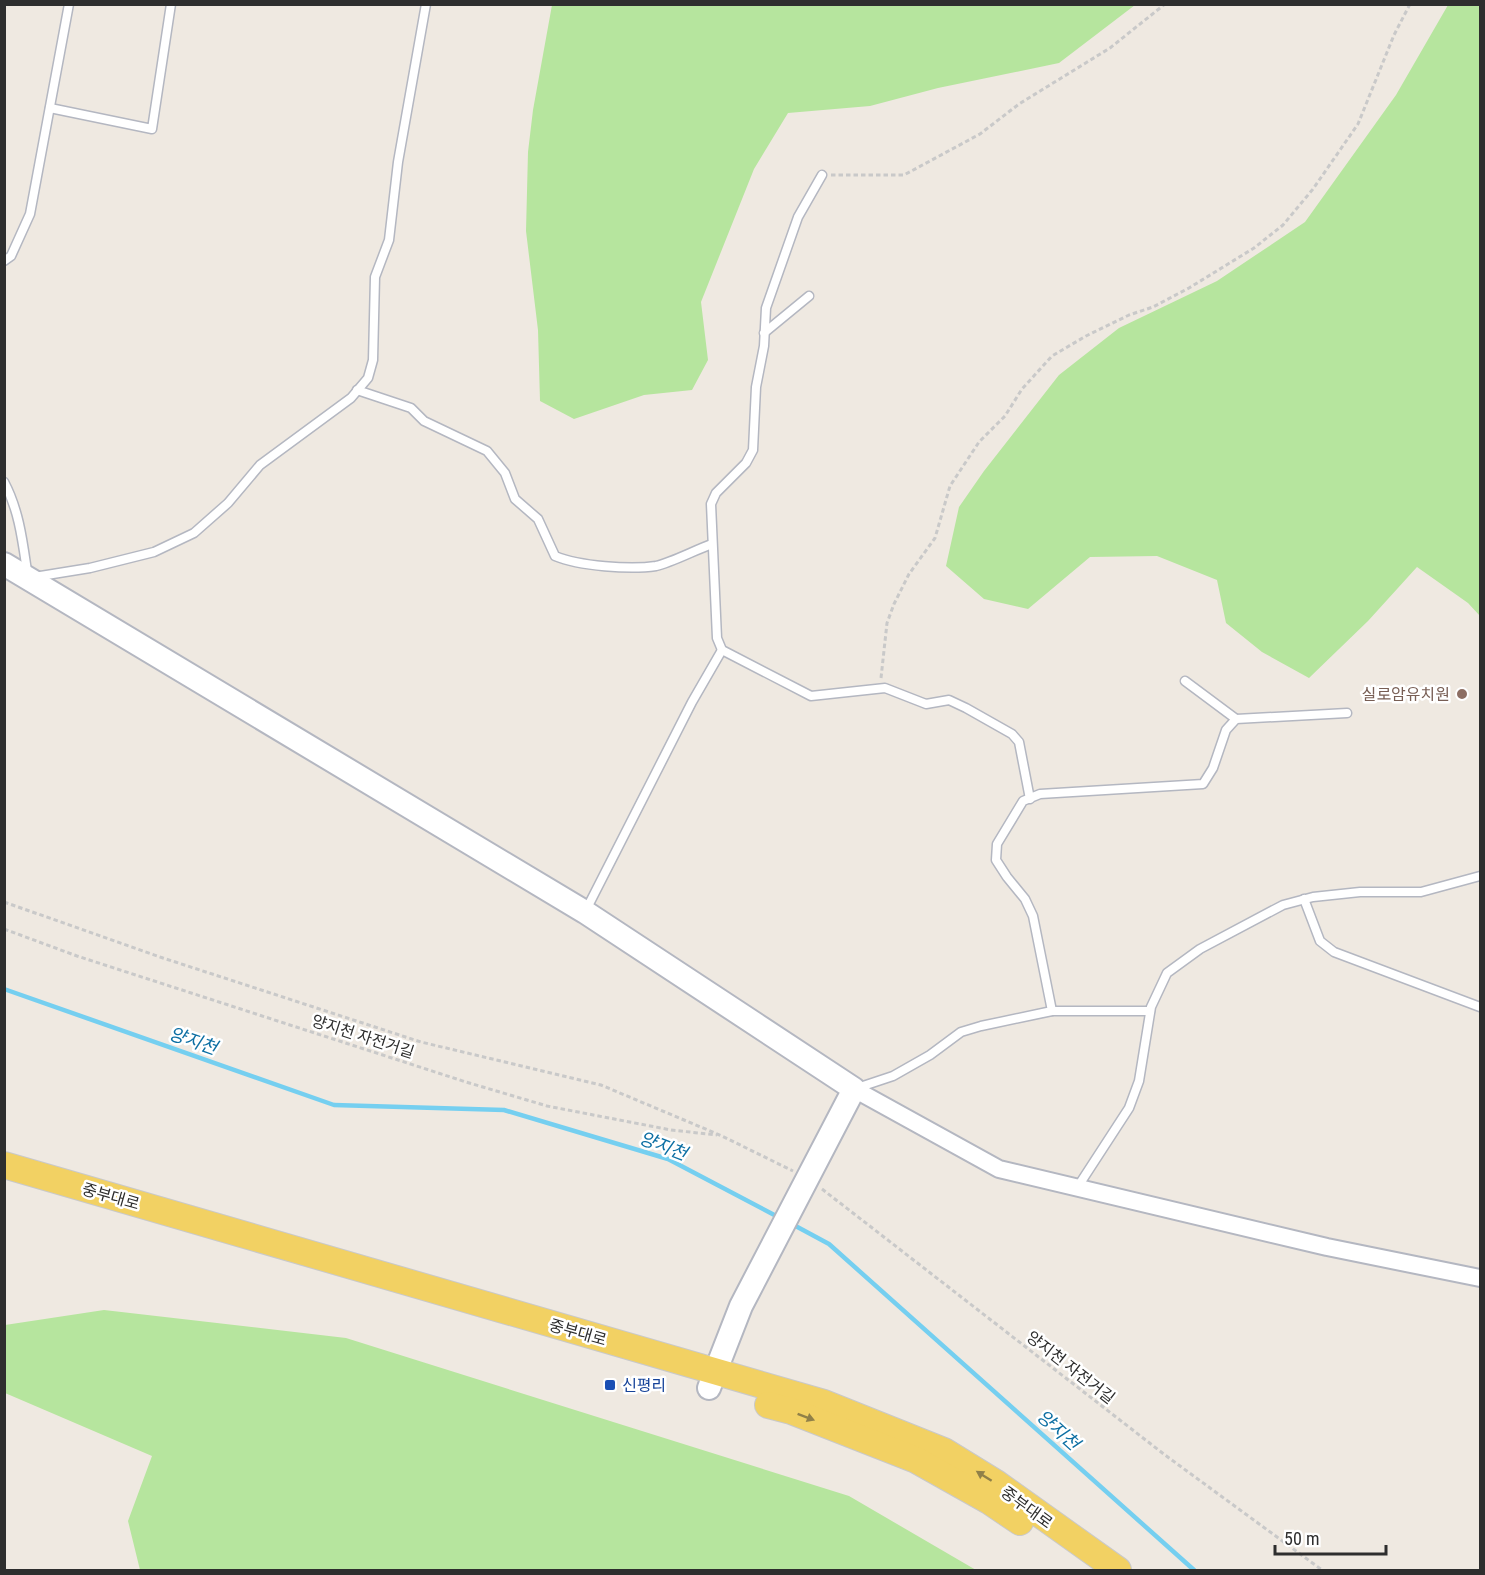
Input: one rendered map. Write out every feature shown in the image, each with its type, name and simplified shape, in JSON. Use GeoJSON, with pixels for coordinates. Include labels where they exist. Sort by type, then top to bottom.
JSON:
{"type":"FeatureCollection","features":[{"type":"Feature","properties":{"kind":"main road","name":"중부대로"},"geometry":{"type":"LineString","coordinates":[[4,1165],[711,1380],[916,1460],[989,1501],[1090,1570]]}},
{"type":"Feature","properties":{"kind":"main road","name":"중부대로"},"geometry":{"type":"LineString","coordinates":[[4,1183],[647,1368],[824,1403],[944,1452],[996,1483],[1118,1570]]}},
{"type":"Feature","properties":{"kind":"street"},"geometry":{"type":"LineString","coordinates":[[4,564],[585,912],[854,1089],[999,1170],[1327,1247],[1480,1278]]}},
{"type":"Feature","properties":{"kind":"street"},"geometry":{"type":"LineString","coordinates":[[711,1380],[741,1306],[854,1089]]}},
{"type":"Feature","properties":{"kind":"lane"},"geometry":{"type":"LineString","coordinates":[[4,261],[11,256],[30,214],[69,4]]}},
{"type":"Feature","properties":{"kind":"lane"},"geometry":{"type":"LineString","coordinates":[[50,108],[152,129],[171,4]]}},
{"type":"Feature","properties":{"kind":"lane"},"geometry":{"type":"LineString","coordinates":[[4,482],[10,493],[21,529],[28,578],[90,568],[154,552],[194,533],[228,503],[260,465],[351,398],[368,378],[373,360],[375,277],[389,240],[398,162],[426,4]]}},
{"type":"Feature","properties":{"kind":"lane"},"geometry":{"type":"LineString","coordinates":[[822,175],[798,217],[766,308],[764,346],[756,387],[753,450],[746,463],[716,493],[711,504],[717,638],[722,650],[811,696],[885,688],[926,704],[949,700],[1012,734],[1019,742],[1030,799]]}},
{"type":"Feature","properties":{"kind":"lane"},"geometry":{"type":"LineString","coordinates":[[764,333],[809,296]]}},
{"type":"Feature","properties":{"kind":"lane"},"geometry":{"type":"LineString","coordinates":[[357,390],[411,408],[423,421],[487,451],[505,473],[515,499],[538,519],[555,556],[571,562],[626,567],[657,566],[712,544]]}},
{"type":"Feature","properties":{"kind":"lane"},"geometry":{"type":"LineString","coordinates":[[585,912],[692,702],[722,650]]}},
{"type":"Feature","properties":{"kind":"lane"},"geometry":{"type":"LineString","coordinates":[[1185,681],[1236,719],[1347,713]]}},
{"type":"Feature","properties":{"kind":"lane"},"geometry":{"type":"LineString","coordinates":[[1052,1011],[1033,915],[1025,899],[996,860],[997,844],[1023,801],[1040,795],[1203,784],[1213,768],[1226,730],[1236,719]]}},
{"type":"Feature","properties":{"kind":"lane"},"geometry":{"type":"LineString","coordinates":[[1077,1188],[1129,1108],[1139,1082],[1150,1011],[1167,973],[1200,949],[1283,905],[1304,899],[1360,892],[1421,892],[1480,876]]}},
{"type":"Feature","properties":{"kind":"lane"},"geometry":{"type":"LineString","coordinates":[[1304,899],[1320,941],[1334,952],[1480,1008]]}},
{"type":"Feature","properties":{"kind":"lane"},"geometry":{"type":"LineString","coordinates":[[854,1089],[893,1076],[930,1056],[961,1032],[981,1026],[1052,1011],[1150,1011]]}},
{"type":"Feature","properties":{"kind":"path"},"geometry":{"type":"LineString","coordinates":[[822,175],[904,175],[980,134],[1019,104],[1110,48],[1165,4]]}},
{"type":"Feature","properties":{"kind":"path"},"geometry":{"type":"LineString","coordinates":[[879,688],[887,623],[894,604],[909,574],[935,538],[950,486],[979,442],[1005,416],[1022,389],[1052,356],[1066,346],[1129,315],[1153,307],[1189,288],[1254,248],[1283,225],[1313,189],[1358,124],[1394,35],[1410,4]]}},
{"type":"Feature","properties":{"kind":"path","name":"양지천 자전거길"},"geometry":{"type":"LineString","coordinates":[[4,902],[163,958],[421,1042],[601,1085],[722,1136],[806,1183],[1146,1441],[1322,1570]]}},
{"type":"Feature","properties":{"kind":"path","name":"양지천 자전거길"},"geometry":{"type":"LineString","coordinates":[[4,929],[77,956],[547,1106],[671,1130],[722,1136]]}},
{"type":"Feature","properties":{"kind":"green space"},"geometry":{"type":"Polygon","coordinates":[[[552,4],[1135,5],[1059,63],[938,88],[870,106],[788,113],[754,169],[701,302],[708,360],[692,390],[644,395],[574,419],[540,401],[538,330],[526,231],[528,152],[552,4]]]}},
{"type":"Feature","properties":{"kind":"green space"},"geometry":{"type":"Polygon","coordinates":[[[1448,5],[1480,5],[1480,616],[1468,603],[1417,567],[1368,621],[1309,678],[1262,652],[1226,623],[1217,580],[1157,556],[1090,557],[1028,609],[984,599],[946,566],[959,507],[984,471],[1059,375],[1119,328],[1217,281],[1305,222],[1396,95],[1448,5]]]}},
{"type":"Feature","properties":{"kind":"green space"},"geometry":{"type":"Polygon","coordinates":[[[104,1310],[346,1338],[849,1496],[976,1570],[140,1570],[128,1521],[152,1456],[5,1393],[5,1325],[104,1310]]]}},
{"type":"Feature","properties":{"kind":"waterway","name":"양지천"},"geometry":{"type":"LineString","coordinates":[[4,989],[334,1105],[504,1110],[668,1159],[780,1218]]}},
{"type":"Feature","properties":{"kind":"waterway","name":"양지천"},"geometry":{"type":"LineString","coordinates":[[790,1223],[829,1244],[1194,1570]]}},
{"type":"Feature","properties":{"kind":"place","name":"실로암유치원"},"geometry":{"type":"Point","coordinates":[1462,694]}},
{"type":"Feature","properties":{"kind":"place","name":"신평리"},"geometry":{"type":"Point","coordinates":[610,1385]}}]}
